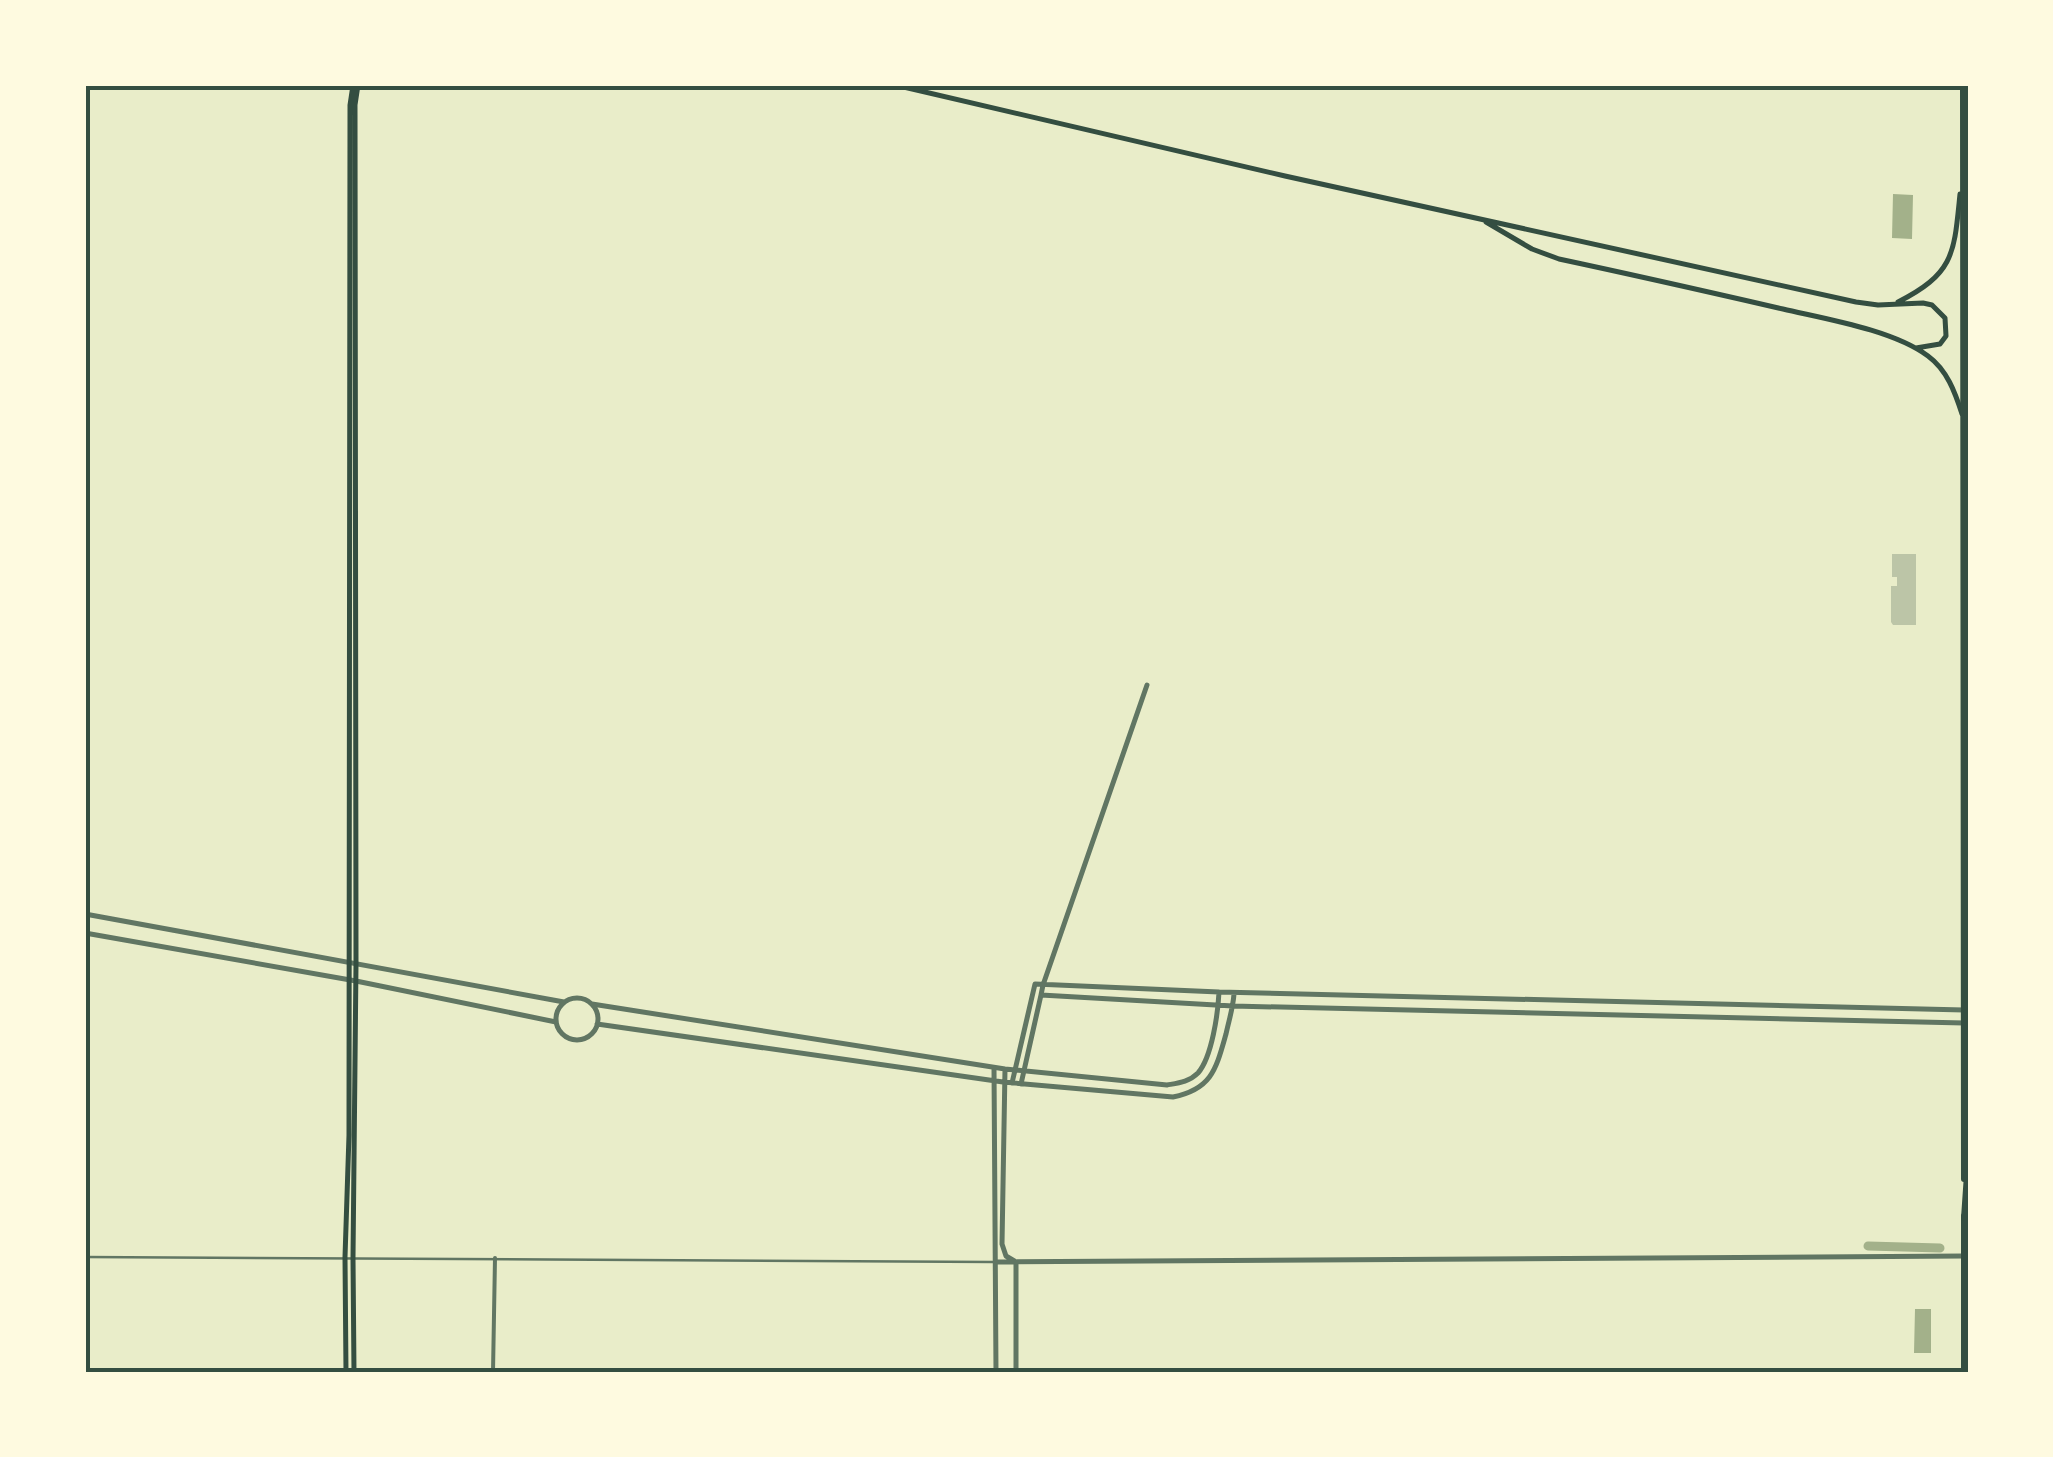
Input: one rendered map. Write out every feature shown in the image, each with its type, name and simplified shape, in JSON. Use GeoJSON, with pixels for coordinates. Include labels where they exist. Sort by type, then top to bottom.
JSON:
{"type":"FeatureCollection","features":[{"type":"Feature","properties":{"kind":"main road"},"geometry":{"type":"LineString","coordinates":[[354,1372],[349,1258],[348,963],[350,105],[356,85]]}},
{"type":"Feature","properties":{"kind":"main road"},"geometry":{"type":"LineString","coordinates":[[346,1372],[356,981],[356,85]]}},
{"type":"Feature","properties":{"kind":"main road"},"geometry":{"type":"LineString","coordinates":[[895,85],[1266,172],[1856,302],[1932,305],[1945,318],[1946,336],[1940,344],[1916,348]]}},
{"type":"Feature","properties":{"kind":"main road"},"geometry":{"type":"LineString","coordinates":[[1962,85],[1964,1372]]}},
{"type":"Feature","properties":{"kind":"main road"},"geometry":{"type":"LineString","coordinates":[[1892,304],[1928,286],[1947,264],[1956,237],[1963,172]]}},
{"type":"Feature","properties":{"kind":"main road"},"geometry":{"type":"LineString","coordinates":[[1479,218],[1532,249],[1559,259],[1889,336],[1916,348],[1942,369],[1963,418]]}},
{"type":"Feature","properties":{"kind":"main road"},"geometry":{"type":"LineString","coordinates":[[1964,1218],[1968,1160]]}},
{"type":"Feature","properties":{"kind":"street"},"geometry":{"type":"LineString","coordinates":[[1012,1083],[1147,685]]}},
{"type":"Feature","properties":{"kind":"street"},"geometry":{"type":"LineString","coordinates":[[85,914],[564,1002]]}},
{"type":"Feature","properties":{"kind":"street"},"geometry":{"type":"LineString","coordinates":[[85,933],[356,981],[556,1022]]}},
{"type":"Feature","properties":{"kind":"street"},"geometry":{"type":"LineString","coordinates":[[1021,1084],[1018,1071],[1035,984],[1964,1010]]}},
{"type":"Feature","properties":{"kind":"street"},"geometry":{"type":"LineString","coordinates":[[592,1004],[1005,1070],[1167,1085],[1185,1082],[1197,1074],[1207,1059],[1219,992]]}},
{"type":"Feature","properties":{"kind":"street"},"geometry":{"type":"LineString","coordinates":[[597,1024],[993,1081],[1173,1097],[1192,1093],[1206,1083],[1217,1067],[1234,992]]}},
{"type":"Feature","properties":{"kind":"street"},"geometry":{"type":"LineString","coordinates":[[1041,995],[1233,1006],[1964,1023]]}},
{"type":"Feature","properties":{"kind":"street"},"geometry":{"type":"LineString","coordinates":[[575,997],[592,1004],[597,1024],[587,1038],[576,1040],[560,1032],[556,1014],[564,1002],[575,997]]}},
{"type":"Feature","properties":{"kind":"street"},"geometry":{"type":"LineString","coordinates":[[994,1068],[996,1372]]}},
{"type":"Feature","properties":{"kind":"street"},"geometry":{"type":"LineString","coordinates":[[1005,1070],[1002,1244],[1006,1256],[1016,1262]]}},
{"type":"Feature","properties":{"kind":"street"},"geometry":{"type":"LineString","coordinates":[[995,1262],[1964,1256]]}},
{"type":"Feature","properties":{"kind":"street"},"geometry":{"type":"LineString","coordinates":[[493,1372],[496,1258]]}},
{"type":"Feature","properties":{"kind":"street"},"geometry":{"type":"LineString","coordinates":[[1016,1262],[1016,1372]]}},
{"type":"Feature","properties":{"kind":"lane"},"geometry":{"type":"LineString","coordinates":[[85,1256],[995,1262]]}},
{"type":"Feature","properties":{"kind":"shaded area"},"geometry":{"type":"Polygon","coordinates":[[[1893,194],[1913,195],[1912,239],[1892,238],[1893,194]]]}},
{"type":"Feature","properties":{"kind":"shaded area"},"geometry":{"type":"Polygon","coordinates":[[[1915,1309],[1931,1309],[1931,1353],[1914,1353],[1915,1309]]]}},
{"type":"Feature","properties":{"kind":"building"},"geometry":{"type":"Polygon","coordinates":[[[1892,554],[1916,554],[1916,625],[1891,622],[1891,586],[1897,586],[1897,577],[1892,577],[1892,554]]]}},
{"type":"Feature","properties":{"kind":"waterway"},"geometry":{"type":"LineString","coordinates":[[1868,1246],[1940,1248]]}}]}
